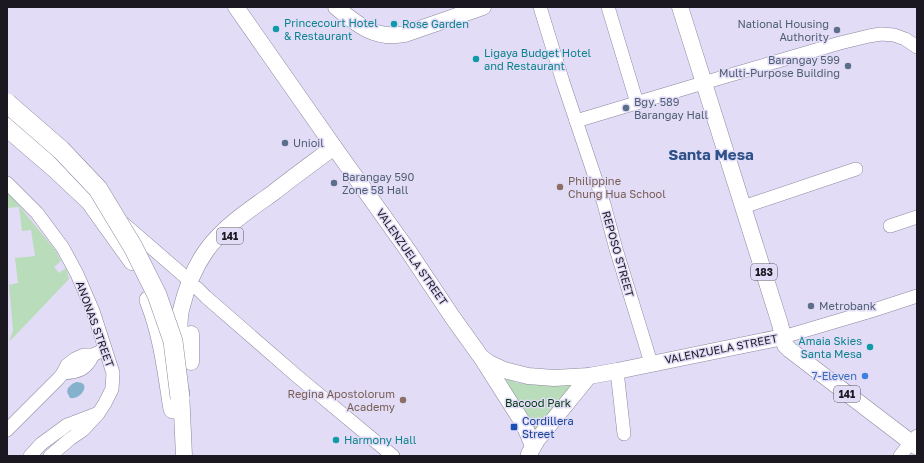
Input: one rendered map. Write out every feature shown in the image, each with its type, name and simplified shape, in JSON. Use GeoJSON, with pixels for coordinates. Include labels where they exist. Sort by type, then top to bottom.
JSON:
{"type":"FeatureCollection","features":[{"type":"Feature","properties":{"kind":"highway"},"geometry":{"type":"LineString","coordinates":[[7,103],[61,150],[98,189],[133,247],[157,295],[172,341],[176,403],[156,317],[133,261],[90,201],[7,127]]}},
{"type":"Feature","properties":{"kind":"main road","name":"VALENZUELA STREET"},"geometry":{"type":"LineString","coordinates":[[236,7],[409,252],[481,357],[504,370],[528,376],[554,378],[589,376],[783,337]]}},
{"type":"Feature","properties":{"kind":"main road"},"geometry":{"type":"LineString","coordinates":[[336,7],[353,21],[374,33],[384,36],[395,36],[405,34],[483,7]]}},
{"type":"Feature","properties":{"kind":"main road","name":"183"},"geometry":{"type":"LineString","coordinates":[[680,7],[783,337]]}},
{"type":"Feature","properties":{"kind":"main road","name":"141"},"geometry":{"type":"LineString","coordinates":[[184,456],[185,364],[180,325],[181,310],[194,285],[206,252],[223,232],[256,204],[336,150]]}},
{"type":"Feature","properties":{"kind":"main road","name":"141"},"geometry":{"type":"LineString","coordinates":[[185,364],[191,330],[194,285]]}},
{"type":"Feature","properties":{"kind":"main road","name":"141"},"geometry":{"type":"LineString","coordinates":[[783,337],[785,345],[790,350],[915,442]]}},
{"type":"Feature","properties":{"kind":"main road"},"geometry":{"type":"LineString","coordinates":[[481,357],[523,423],[528,434],[530,451]]}},
{"type":"Feature","properties":{"kind":"main road"},"geometry":{"type":"LineString","coordinates":[[530,451],[589,376]]}},
{"type":"Feature","properties":{"kind":"street","name":"REPOSO STREET"},"geometry":{"type":"LineString","coordinates":[[540,7],[604,204],[616,249],[651,363]]}},
{"type":"Feature","properties":{"kind":"street"},"geometry":{"type":"LineString","coordinates":[[608,7],[637,103]]}},
{"type":"Feature","properties":{"kind":"street"},"geometry":{"type":"LineString","coordinates":[[576,121],[868,36],[880,34],[894,35],[905,39],[917,47]]}},
{"type":"Feature","properties":{"kind":"street"},"geometry":{"type":"LineString","coordinates":[[743,207],[856,169]]}},
{"type":"Feature","properties":{"kind":"street"},"geometry":{"type":"LineString","coordinates":[[73,180],[298,377],[393,456]]}},
{"type":"Feature","properties":{"kind":"street","name":"ANONAS STREET"},"geometry":{"type":"LineString","coordinates":[[7,183],[37,214],[63,248],[77,274],[93,311],[112,373],[112,389],[98,414],[83,430],[50,456]]}},
{"type":"Feature","properties":{"kind":"street"},"geometry":{"type":"LineString","coordinates":[[890,226],[917,217]]}},
{"type":"Feature","properties":{"kind":"street"},"geometry":{"type":"LineString","coordinates":[[783,337],[917,296]]}},
{"type":"Feature","properties":{"kind":"street"},"geometry":{"type":"LineString","coordinates":[[7,430],[63,373],[66,365],[84,355],[93,355],[105,349]]}},
{"type":"Feature","properties":{"kind":"street"},"geometry":{"type":"LineString","coordinates":[[617,371],[624,434]]}},
{"type":"Feature","properties":{"kind":"street"},"geometry":{"type":"LineString","coordinates":[[30,456],[41,444],[67,425],[98,414]]}},
{"type":"Feature","properties":{"kind":"street"},"geometry":{"type":"LineString","coordinates":[[900,456],[915,442]]}},
{"type":"Feature","properties":{"kind":"green space"},"geometry":{"type":"Polygon","coordinates":[[[7,191],[56,251],[61,261],[54,267],[59,273],[66,268],[69,279],[9,342],[13,330],[9,285],[18,283],[15,258],[35,256],[31,230],[22,231],[19,207],[7,208],[7,191]]]}},
{"type":"Feature","properties":{"kind":"green space","name":"Bacood Park"},"geometry":{"type":"Polygon","coordinates":[[[497,373],[517,383],[575,383],[537,437],[497,373]]]}},
{"type":"Feature","properties":{"kind":"water"},"geometry":{"type":"Polygon","coordinates":[[[76,382],[84,385],[84,391],[74,398],[70,398],[67,392],[68,388],[76,382]]]}},
{"type":"Feature","properties":{"kind":"place","name":"Rose Garden"},"geometry":{"type":"Point","coordinates":[394,24]}},
{"type":"Feature","properties":{"kind":"place","name":"Princecourt Hotel & Restaurant"},"geometry":{"type":"Point","coordinates":[276,29]}},
{"type":"Feature","properties":{"kind":"place","name":"National Housing Authority"},"geometry":{"type":"Point","coordinates":[837,30]}},
{"type":"Feature","properties":{"kind":"place","name":"Ligaya Budget Hotel and Restaurant"},"geometry":{"type":"Point","coordinates":[476,59]}},
{"type":"Feature","properties":{"kind":"place","name":"Barangay 599 Multi-Purpose Building"},"geometry":{"type":"Point","coordinates":[848,66]}},
{"type":"Feature","properties":{"kind":"place","name":"Bgy. 589 Barangay Hall"},"geometry":{"type":"Point","coordinates":[626,108]}},
{"type":"Feature","properties":{"kind":"place","name":"Unioil"},"geometry":{"type":"Point","coordinates":[285,143]}},
{"type":"Feature","properties":{"kind":"place","name":"Barangay 590 Zone 58 Hall"},"geometry":{"type":"Point","coordinates":[334,183]}},
{"type":"Feature","properties":{"kind":"place","name":"Philippine Chung Hua School"},"geometry":{"type":"Point","coordinates":[560,187]}},
{"type":"Feature","properties":{"kind":"place","name":"Metrobank"},"geometry":{"type":"Point","coordinates":[811,306]}},
{"type":"Feature","properties":{"kind":"place","name":"Amaia Skies Santa Mesa"},"geometry":{"type":"Point","coordinates":[870,347]}},
{"type":"Feature","properties":{"kind":"place","name":"7-Eleven"},"geometry":{"type":"Point","coordinates":[865,376]}},
{"type":"Feature","properties":{"kind":"place","name":"Regina Apostolorum Academy"},"geometry":{"type":"Point","coordinates":[403,400]}},
{"type":"Feature","properties":{"kind":"place","name":"Cordillera Street"},"geometry":{"type":"Point","coordinates":[514,427]}},
{"type":"Feature","properties":{"kind":"place","name":"Harmony Hall"},"geometry":{"type":"Point","coordinates":[336,440]}},
{"type":"Feature","properties":{"kind":"district","name":"Santa Mesa"},"geometry":{"type":"Point","coordinates":[711,155]}}]}
